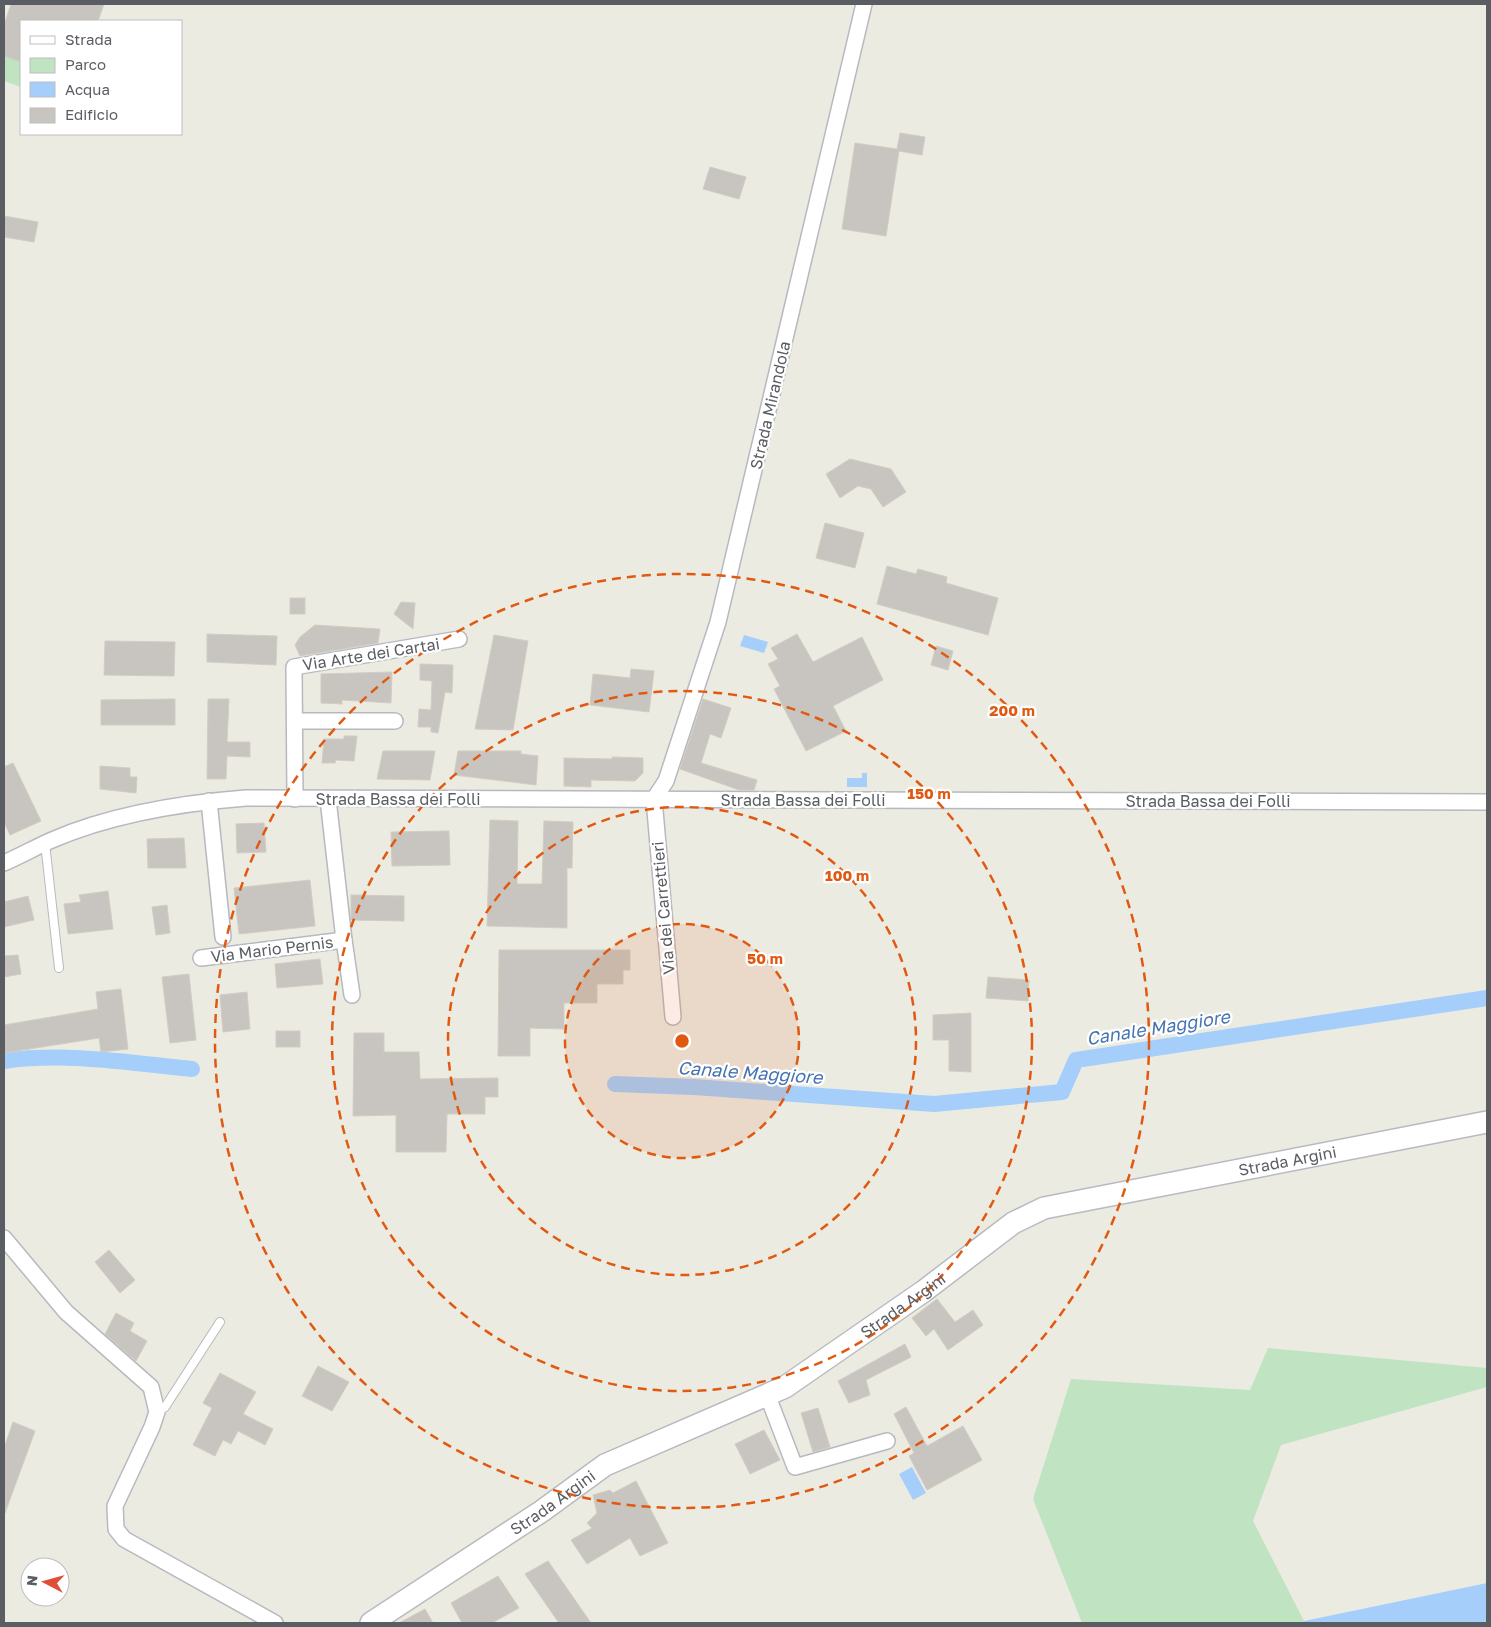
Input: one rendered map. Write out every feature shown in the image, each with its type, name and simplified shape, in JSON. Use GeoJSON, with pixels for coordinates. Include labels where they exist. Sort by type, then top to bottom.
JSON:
{"type":"FeatureCollection","features":[{"type":"Feature","properties":{"kind":"main road","name":"Strada Argini"},"geometry":{"type":"LineString","coordinates":[[371,1623],[542,1510],[605,1465],[785,1386],[924,1292],[1013,1223],[1044,1208],[1487,1122]]}},
{"type":"Feature","properties":{"kind":"street","name":"Strada Mirandola"},"geometry":{"type":"LineString","coordinates":[[654,799],[666,781],[718,622],[864,4]]}},
{"type":"Feature","properties":{"kind":"street","name":"Via Arte dei Cartai"},"geometry":{"type":"LineString","coordinates":[[295,799],[294,667],[459,639]]}},
{"type":"Feature","properties":{"kind":"street"},"geometry":{"type":"LineString","coordinates":[[294,721],[395,721]]}},
{"type":"Feature","properties":{"kind":"street","name":"Strada Bassa dei Folli"},"geometry":{"type":"LineString","coordinates":[[4,863],[45,844],[93,826],[136,814],[209,801],[295,799],[654,799],[1487,802]]}},
{"type":"Feature","properties":{"kind":"street","name":"Via Mario Pernis"},"geometry":{"type":"LineString","coordinates":[[328,799],[352,995]]}},
{"type":"Feature","properties":{"kind":"street","name":"Via dei Carrettieri"},"geometry":{"type":"LineString","coordinates":[[654,799],[673,1017]]}},
{"type":"Feature","properties":{"kind":"street"},"geometry":{"type":"LineString","coordinates":[[209,801],[223,937]]}},
{"type":"Feature","properties":{"kind":"street","name":"Via Mario Pernis"},"geometry":{"type":"LineString","coordinates":[[202,958],[344,940]]}},
{"type":"Feature","properties":{"kind":"street"},"geometry":{"type":"LineString","coordinates":[[4,1239],[66,1312],[151,1387],[158,1412],[119,1493],[114,1516],[116,1529],[124,1540],[275,1623]]}},
{"type":"Feature","properties":{"kind":"street"},"geometry":{"type":"LineString","coordinates":[[767,1394],[795,1467],[887,1441]]}},
{"type":"Feature","properties":{"kind":"lane"},"geometry":{"type":"LineString","coordinates":[[45,844],[59,968]]}},
{"type":"Feature","properties":{"kind":"lane"},"geometry":{"type":"LineString","coordinates":[[158,1412],[165,1407],[220,1322]]}},
{"type":"Feature","properties":{"kind":"green space"},"geometry":{"type":"Polygon","coordinates":[[[4,56],[20,62],[20,87],[4,81],[4,56]]]}},
{"type":"Feature","properties":{"kind":"green space"},"geometry":{"type":"Polygon","coordinates":[[[1268,1348],[1487,1368],[1487,1387],[1281,1445],[1253,1521],[1304,1621],[1297,1623],[1082,1623],[1033,1499],[1071,1379],[1250,1390],[1268,1348]]]}},
{"type":"Feature","properties":{"kind":"water"},"geometry":{"type":"Polygon","coordinates":[[[744,635],[768,642],[764,653],[740,646],[744,635]]]}},
{"type":"Feature","properties":{"kind":"water"},"geometry":{"type":"Polygon","coordinates":[[[862,773],[867,773],[867,787],[847,787],[847,778],[862,778],[862,773]]]}},
{"type":"Feature","properties":{"kind":"water"},"geometry":{"type":"Polygon","coordinates":[[[912,1467],[926,1493],[913,1500],[899,1474],[912,1467]]]}},
{"type":"Feature","properties":{"kind":"water"},"geometry":{"type":"Polygon","coordinates":[[[1487,1583],[1487,1623],[1297,1623],[1304,1621],[1487,1583]]]}},
{"type":"Feature","properties":{"kind":"building"},"geometry":{"type":"Polygon","coordinates":[[[11,4],[104,4],[98,20],[20,20],[20,62],[4,56],[4,25],[11,4]]]}},
{"type":"Feature","properties":{"kind":"building"},"geometry":{"type":"Polygon","coordinates":[[[900,133],[925,137],[922,155],[899,151],[886,236],[842,229],[855,143],[897,149],[900,133]]]}},
{"type":"Feature","properties":{"kind":"building"},"geometry":{"type":"Polygon","coordinates":[[[710,167],[746,177],[739,199],[703,189],[710,167]]]}},
{"type":"Feature","properties":{"kind":"building"},"geometry":{"type":"Polygon","coordinates":[[[4,216],[38,222],[34,242],[4,237],[4,216]]]}},
{"type":"Feature","properties":{"kind":"building"},"geometry":{"type":"Polygon","coordinates":[[[850,459],[891,469],[906,492],[883,507],[871,489],[858,486],[840,498],[826,474],[850,459]]]}},
{"type":"Feature","properties":{"kind":"building"},"geometry":{"type":"Polygon","coordinates":[[[825,523],[864,533],[855,568],[816,558],[825,523]]]}},
{"type":"Feature","properties":{"kind":"building"},"geometry":{"type":"Polygon","coordinates":[[[887,566],[916,574],[918,569],[947,577],[946,583],[998,598],[988,635],[877,604],[887,566]]]}},
{"type":"Feature","properties":{"kind":"building"},"geometry":{"type":"Polygon","coordinates":[[[290,598],[305,598],[305,614],[290,614],[290,598]]]}},
{"type":"Feature","properties":{"kind":"building"},"geometry":{"type":"Polygon","coordinates":[[[401,602],[415,603],[413,629],[394,614],[401,602]]]}},
{"type":"Feature","properties":{"kind":"building"},"geometry":{"type":"Polygon","coordinates":[[[315,625],[380,629],[378,643],[300,656],[295,645],[300,637],[315,625]]]}},
{"type":"Feature","properties":{"kind":"building"},"geometry":{"type":"Polygon","coordinates":[[[207,634],[277,636],[276,665],[207,662],[207,634]]]}},
{"type":"Feature","properties":{"kind":"building"},"geometry":{"type":"Polygon","coordinates":[[[797,634],[813,662],[862,637],[883,680],[833,706],[846,731],[806,751],[774,689],[780,686],[768,664],[778,659],[771,648],[797,634]]]}},
{"type":"Feature","properties":{"kind":"building"},"geometry":{"type":"Polygon","coordinates":[[[494,635],[528,641],[513,730],[475,729],[494,635]]]}},
{"type":"Feature","properties":{"kind":"building"},"geometry":{"type":"Polygon","coordinates":[[[105,641],[175,642],[174,676],[104,675],[105,641]]]}},
{"type":"Feature","properties":{"kind":"building"},"geometry":{"type":"Polygon","coordinates":[[[936,646],[953,651],[948,670],[931,665],[936,646]]]}},
{"type":"Feature","properties":{"kind":"building"},"geometry":{"type":"Polygon","coordinates":[[[420,664],[453,665],[452,693],[445,692],[438,733],[431,732],[431,727],[418,727],[419,709],[431,710],[432,681],[420,680],[420,664]]]}},
{"type":"Feature","properties":{"kind":"building"},"geometry":{"type":"Polygon","coordinates":[[[631,669],[654,671],[649,712],[590,705],[593,674],[630,678],[631,669]]]}},
{"type":"Feature","properties":{"kind":"building"},"geometry":{"type":"Polygon","coordinates":[[[392,672],[391,703],[342,700],[342,704],[321,703],[321,674],[392,672]]]}},
{"type":"Feature","properties":{"kind":"building"},"geometry":{"type":"Polygon","coordinates":[[[175,699],[175,725],[101,725],[101,700],[175,699]]]}},
{"type":"Feature","properties":{"kind":"building"},"geometry":{"type":"Polygon","coordinates":[[[208,699],[229,699],[227,742],[250,742],[250,757],[227,756],[226,779],[207,779],[208,699]]]}},
{"type":"Feature","properties":{"kind":"building"},"geometry":{"type":"Polygon","coordinates":[[[703,699],[731,708],[721,738],[710,734],[701,763],[757,780],[754,790],[739,790],[680,769],[703,699]]]}},
{"type":"Feature","properties":{"kind":"building"},"geometry":{"type":"Polygon","coordinates":[[[344,736],[357,736],[354,761],[336,760],[335,763],[322,763],[324,739],[344,739],[344,736]]]}},
{"type":"Feature","properties":{"kind":"building"},"geometry":{"type":"Polygon","coordinates":[[[383,751],[435,751],[430,780],[377,779],[383,751]]]}},
{"type":"Feature","properties":{"kind":"building"},"geometry":{"type":"Polygon","coordinates":[[[458,751],[521,751],[521,754],[538,756],[536,785],[454,775],[458,751]]]}},
{"type":"Feature","properties":{"kind":"building"},"geometry":{"type":"Polygon","coordinates":[[[612,757],[643,758],[643,773],[635,781],[591,780],[591,787],[564,786],[564,758],[612,759],[612,757]]]}},
{"type":"Feature","properties":{"kind":"building"},"geometry":{"type":"Polygon","coordinates":[[[13,763],[41,821],[10,835],[4,822],[4,767],[13,763]]]}},
{"type":"Feature","properties":{"kind":"building"},"geometry":{"type":"Polygon","coordinates":[[[100,766],[130,768],[130,777],[137,777],[136,793],[100,789],[100,766]]]}},
{"type":"Feature","properties":{"kind":"building"},"geometry":{"type":"Polygon","coordinates":[[[490,820],[518,821],[517,884],[542,884],[544,821],[573,822],[572,868],[567,868],[567,928],[487,926],[490,820]]]}},
{"type":"Feature","properties":{"kind":"building"},"geometry":{"type":"Polygon","coordinates":[[[264,823],[266,852],[237,853],[236,824],[264,823]]]}},
{"type":"Feature","properties":{"kind":"building"},"geometry":{"type":"Polygon","coordinates":[[[449,831],[450,865],[392,866],[391,832],[449,831]]]}},
{"type":"Feature","properties":{"kind":"building"},"geometry":{"type":"Polygon","coordinates":[[[184,838],[186,868],[148,868],[147,839],[184,838]]]}},
{"type":"Feature","properties":{"kind":"building"},"geometry":{"type":"Polygon","coordinates":[[[310,880],[315,926],[239,934],[234,888],[310,880]]]}},
{"type":"Feature","properties":{"kind":"building"},"geometry":{"type":"Polygon","coordinates":[[[108,891],[113,929],[68,934],[64,904],[81,902],[79,895],[108,891]]]}},
{"type":"Feature","properties":{"kind":"building"},"geometry":{"type":"Polygon","coordinates":[[[351,895],[404,896],[404,921],[351,920],[351,895]]]}},
{"type":"Feature","properties":{"kind":"building"},"geometry":{"type":"Polygon","coordinates":[[[28,896],[34,920],[4,927],[4,902],[28,896]]]}},
{"type":"Feature","properties":{"kind":"building"},"geometry":{"type":"Polygon","coordinates":[[[167,905],[170,933],[156,935],[152,907],[167,905]]]}},
{"type":"Feature","properties":{"kind":"building"},"geometry":{"type":"Polygon","coordinates":[[[499,950],[630,950],[630,970],[623,970],[623,984],[597,984],[597,1003],[564,1003],[564,1029],[530,1028],[530,1056],[498,1056],[499,950]]]}},
{"type":"Feature","properties":{"kind":"building"},"geometry":{"type":"Polygon","coordinates":[[[18,955],[21,974],[4,977],[4,956],[18,955]]]}},
{"type":"Feature","properties":{"kind":"building"},"geometry":{"type":"Polygon","coordinates":[[[320,959],[323,984],[277,988],[275,964],[320,959]]]}},
{"type":"Feature","properties":{"kind":"building"},"geometry":{"type":"Polygon","coordinates":[[[189,974],[196,1040],[170,1043],[162,977],[189,974]]]}},
{"type":"Feature","properties":{"kind":"building"},"geometry":{"type":"Polygon","coordinates":[[[988,977],[1029,980],[1028,1001],[986,998],[988,977]]]}},
{"type":"Feature","properties":{"kind":"building"},"geometry":{"type":"Polygon","coordinates":[[[121,989],[128,1049],[101,1052],[99,1038],[4,1053],[4,1025],[98,1009],[96,992],[121,989]]]}},
{"type":"Feature","properties":{"kind":"building"},"geometry":{"type":"Polygon","coordinates":[[[247,992],[250,1029],[223,1032],[220,995],[247,992]]]}},
{"type":"Feature","properties":{"kind":"building"},"geometry":{"type":"Polygon","coordinates":[[[971,1013],[971,1072],[949,1071],[949,1040],[933,1040],[933,1015],[971,1013]]]}},
{"type":"Feature","properties":{"kind":"building"},"geometry":{"type":"Polygon","coordinates":[[[276,1031],[300,1031],[300,1047],[276,1047],[276,1031]]]}},
{"type":"Feature","properties":{"kind":"building"},"geometry":{"type":"Polygon","coordinates":[[[354,1033],[384,1033],[384,1052],[419,1052],[420,1079],[498,1078],[498,1097],[485,1097],[485,1114],[447,1114],[446,1152],[396,1152],[396,1115],[353,1116],[354,1033]]]}},
{"type":"Feature","properties":{"kind":"building"},"geometry":{"type":"Polygon","coordinates":[[[109,1250],[135,1280],[120,1293],[95,1262],[109,1250]]]}},
{"type":"Feature","properties":{"kind":"building"},"geometry":{"type":"Polygon","coordinates":[[[937,1299],[955,1322],[973,1310],[983,1325],[948,1350],[934,1329],[926,1336],[912,1318],[937,1299]]]}},
{"type":"Feature","properties":{"kind":"building"},"geometry":{"type":"Polygon","coordinates":[[[116,1313],[134,1323],[130,1331],[147,1341],[136,1361],[105,1334],[116,1313]]]}},
{"type":"Feature","properties":{"kind":"building"},"geometry":{"type":"Polygon","coordinates":[[[905,1344],[911,1357],[866,1380],[870,1395],[849,1403],[838,1381],[905,1344]]]}},
{"type":"Feature","properties":{"kind":"building"},"geometry":{"type":"Polygon","coordinates":[[[318,1366],[349,1382],[332,1411],[302,1396],[318,1366]]]}},
{"type":"Feature","properties":{"kind":"building"},"geometry":{"type":"Polygon","coordinates":[[[220,1373],[256,1392],[243,1414],[273,1429],[265,1445],[238,1431],[231,1444],[223,1440],[215,1456],[193,1445],[212,1408],[203,1403],[220,1373]]]}},
{"type":"Feature","properties":{"kind":"building"},"geometry":{"type":"Polygon","coordinates":[[[906,1407],[927,1446],[963,1426],[982,1460],[927,1490],[909,1456],[914,1453],[894,1414],[906,1407]]]}},
{"type":"Feature","properties":{"kind":"building"},"geometry":{"type":"Polygon","coordinates":[[[818,1408],[830,1447],[813,1452],[801,1413],[818,1408]]]}},
{"type":"Feature","properties":{"kind":"building"},"geometry":{"type":"Polygon","coordinates":[[[13,1422],[35,1431],[5,1513],[4,1448],[13,1422]]]}},
{"type":"Feature","properties":{"kind":"building"},"geometry":{"type":"Polygon","coordinates":[[[764,1430],[780,1460],[750,1474],[735,1444],[764,1430]]]}},
{"type":"Feature","properties":{"kind":"building"},"geometry":{"type":"Polygon","coordinates":[[[636,1481],[668,1543],[640,1556],[630,1538],[587,1564],[571,1540],[592,1528],[587,1523],[597,1513],[593,1495],[610,1490],[613,1493],[636,1481]]]}},
{"type":"Feature","properties":{"kind":"building"},"geometry":{"type":"Polygon","coordinates":[[[548,1561],[591,1623],[559,1623],[525,1574],[548,1561]]]}},
{"type":"Feature","properties":{"kind":"building"},"geometry":{"type":"Polygon","coordinates":[[[498,1576],[519,1608],[492,1623],[462,1623],[451,1603],[498,1576]]]}},
{"type":"Feature","properties":{"kind":"building"},"geometry":{"type":"Polygon","coordinates":[[[425,1609],[433,1623],[399,1623],[425,1609]]]}},
{"type":"Feature","properties":{"kind":"waterway","name":"Canale Maggiore"},"geometry":{"type":"LineString","coordinates":[[615,1084],[694,1087],[934,1104],[1062,1092],[1076,1060],[1487,998]]}},
{"type":"Feature","properties":{"kind":"waterway"},"geometry":{"type":"LineString","coordinates":[[4,1061],[74,1058],[192,1069]]}}]}
